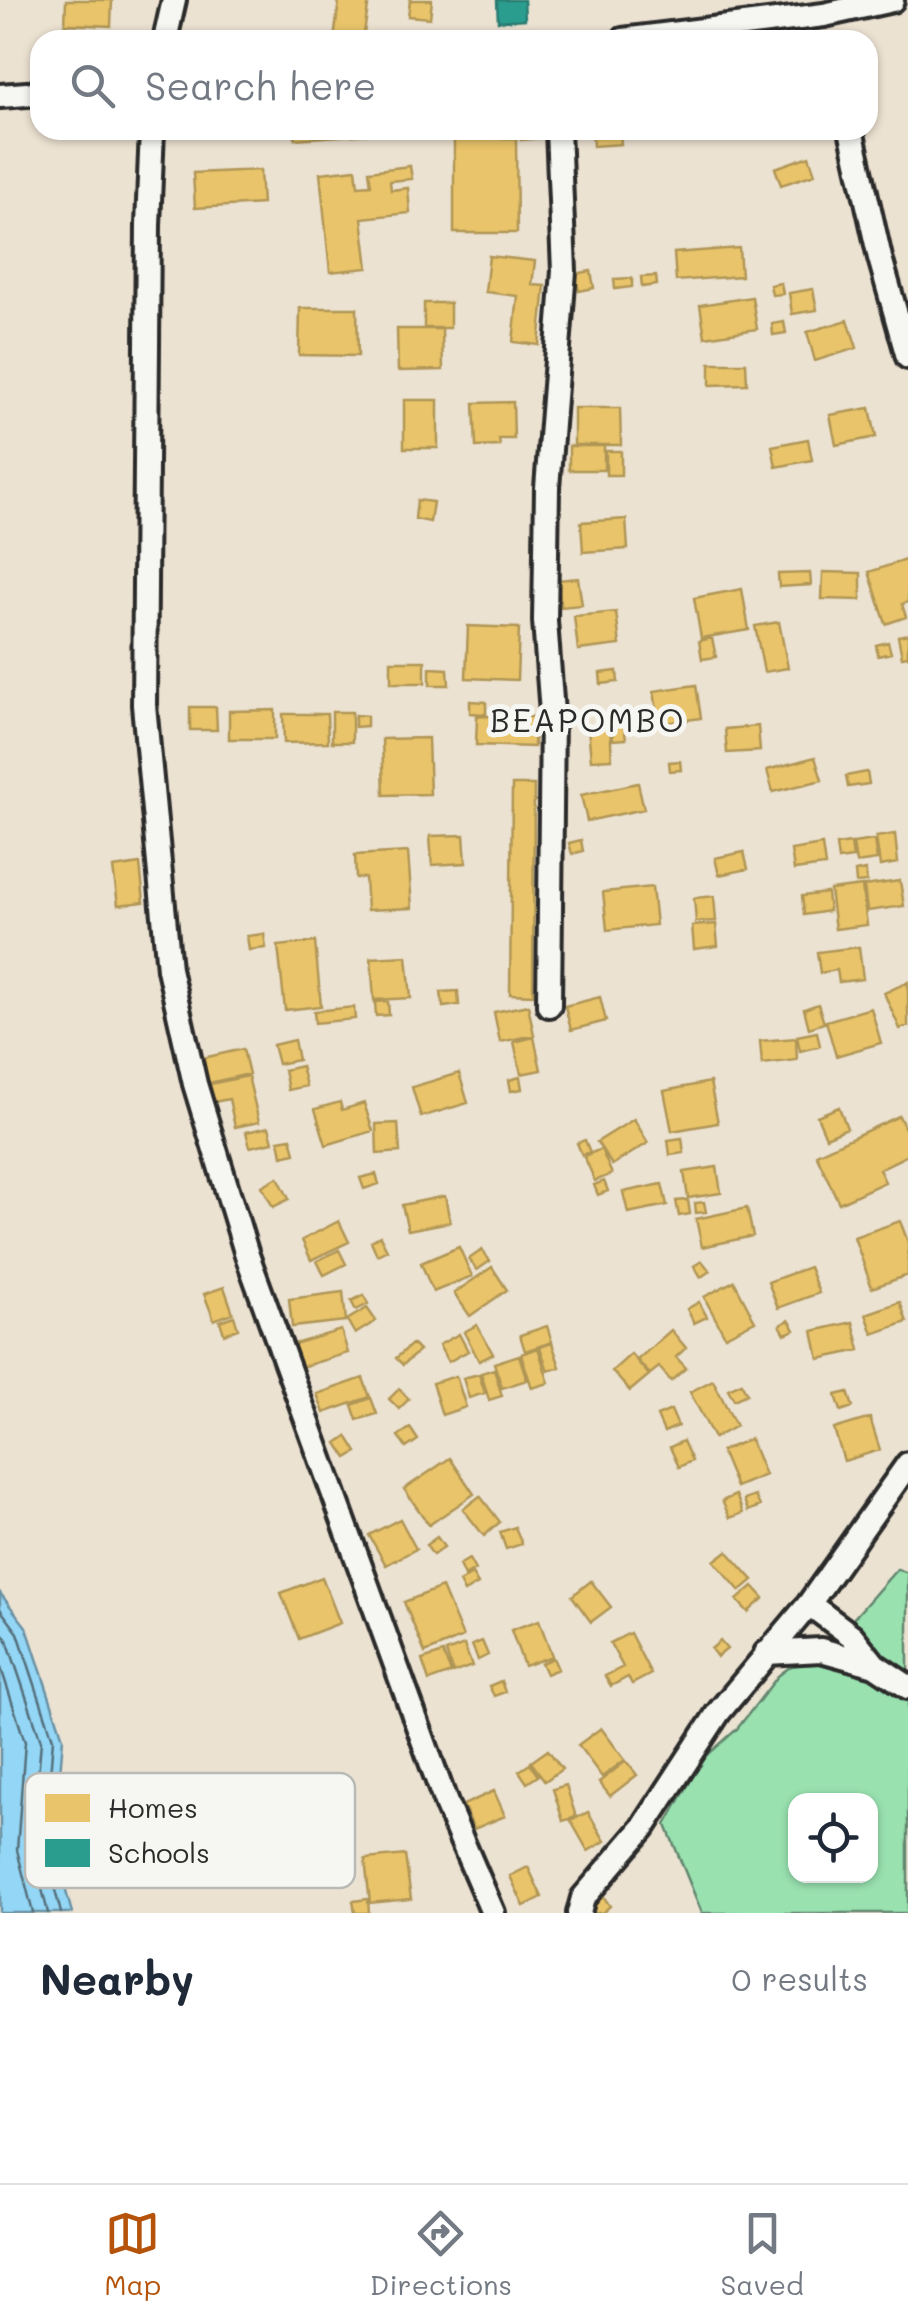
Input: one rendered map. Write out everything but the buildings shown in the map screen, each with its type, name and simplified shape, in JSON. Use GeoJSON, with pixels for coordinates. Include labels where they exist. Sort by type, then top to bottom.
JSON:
{"type":"FeatureCollection","features":[{"type":"Feature","properties":{"kind":"street"},"geometry":{"type":"LineString","coordinates":[[167,30],[174,0]]}},
{"type":"Feature","properties":{"kind":"street"},"geometry":{"type":"LineString","coordinates":[[707,30],[824,16],[892,0]]}},
{"type":"Feature","properties":{"kind":"street"},"geometry":{"type":"LineString","coordinates":[[824,16],[828,30]]}},
{"type":"Feature","properties":{"kind":"street"},"geometry":{"type":"LineString","coordinates":[[0,96],[30,94]]}},
{"type":"Feature","properties":{"kind":"street"},"geometry":{"type":"LineString","coordinates":[[152,140],[144,706],[169,969],[195,1084],[246,1255],[447,1806],[493,1913]]}},
{"type":"Feature","properties":{"kind":"street"},"geometry":{"type":"LineString","coordinates":[[550,1005],[552,712],[546,621],[548,488],[564,271],[558,140]]}},
{"type":"Feature","properties":{"kind":"street"},"geometry":{"type":"LineString","coordinates":[[853,140],[908,357]]}},
{"type":"Feature","properties":{"kind":"street"},"geometry":{"type":"LineString","coordinates":[[579,1913],[584,1898],[644,1828],[718,1713],[809,1604],[908,1464]]}},
{"type":"Feature","properties":{"kind":"street"},"geometry":{"type":"LineString","coordinates":[[809,1604],[852,1636],[875,1665],[908,1687]]}},
{"type":"Feature","properties":{"kind":"street"},"geometry":{"type":"LineString","coordinates":[[766,1653],[821,1650],[875,1665]]}},
{"type":"Feature","properties":{"kind":"green space"},"geometry":{"type":"Polygon","coordinates":[[[897,1569],[908,1573],[908,1913],[702,1913],[666,1825],[702,1760],[737,1729],[778,1676],[853,1619],[897,1569]]]}},
{"type":"Feature","properties":{"kind":"water"},"geometry":{"type":"Polygon","coordinates":[[[0,1593],[27,1628],[63,1738],[60,1773],[25,1773],[25,1888],[65,1888],[72,1913],[0,1913],[0,1593]]]}},
{"type":"Feature","properties":{"kind":"district","name":"BEAPOMBO"},"geometry":{"type":"Point","coordinates":[588,719]}}]}
